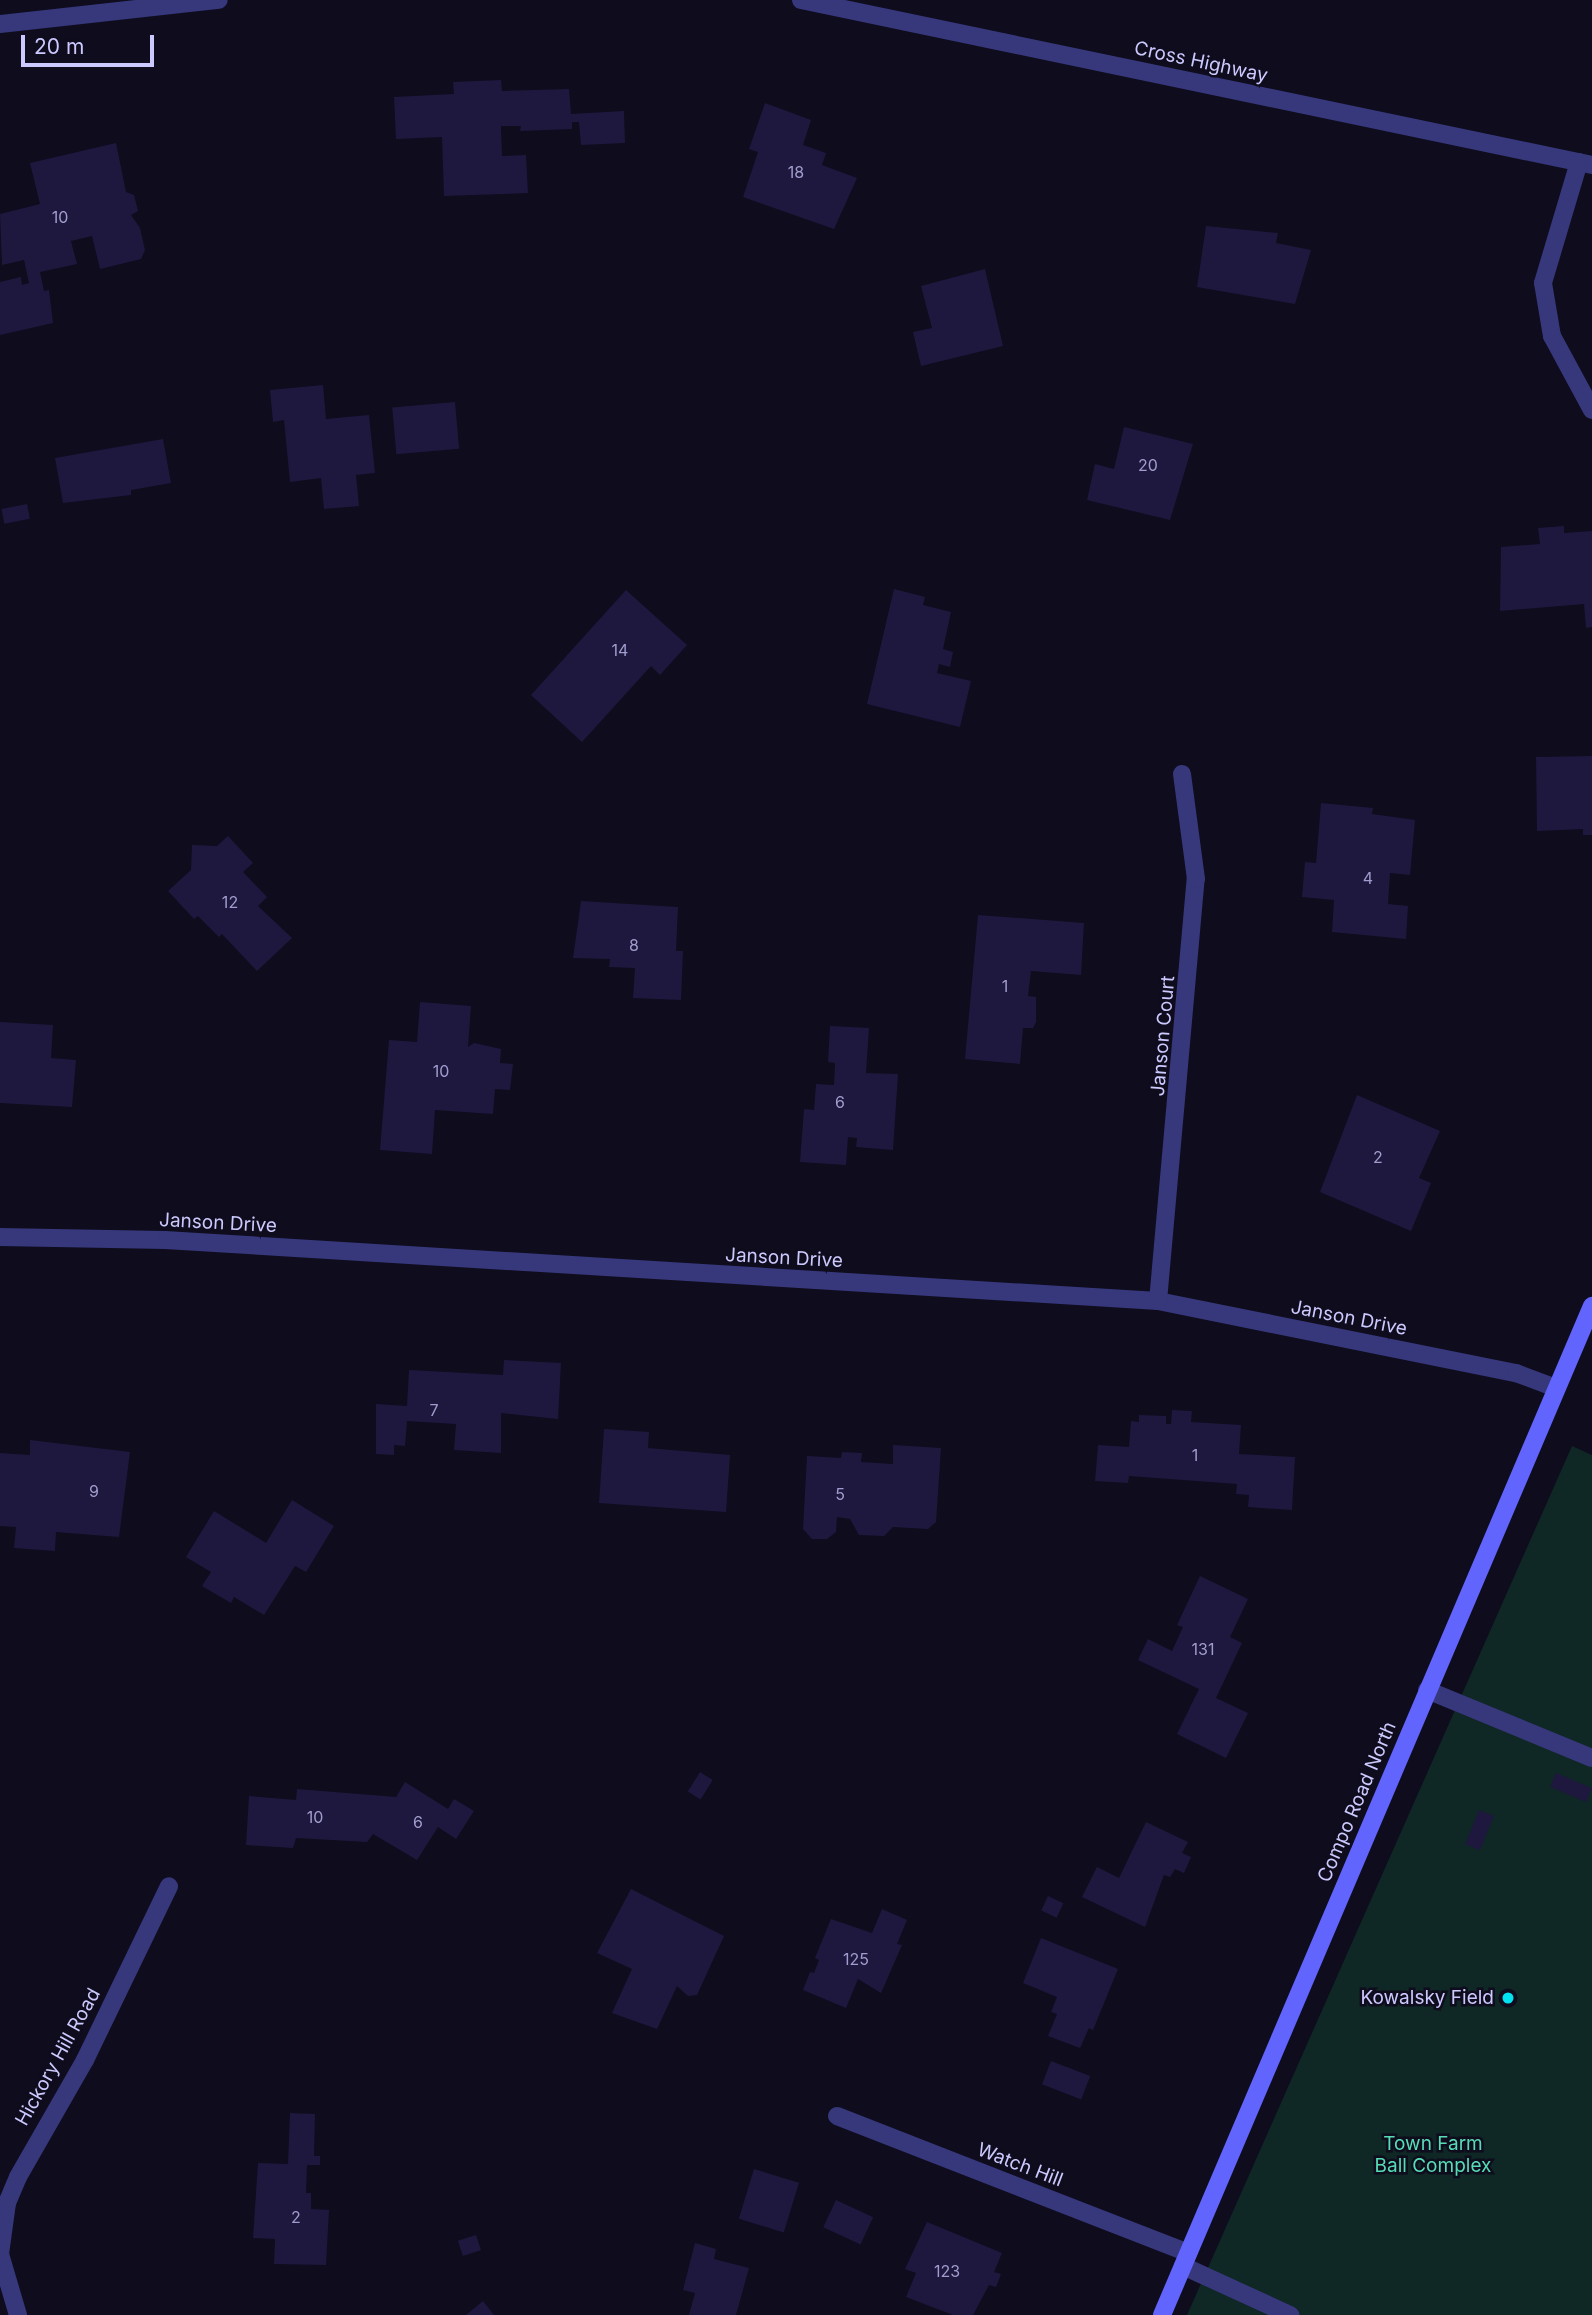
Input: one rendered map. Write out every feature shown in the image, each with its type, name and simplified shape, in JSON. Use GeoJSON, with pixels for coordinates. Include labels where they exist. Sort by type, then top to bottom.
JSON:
{"type":"FeatureCollection","features":[{"type":"Feature","properties":{"kind":"main road","name":"Compo Road North"},"geometry":{"type":"LineString","coordinates":[[1162,2315],[1592,1306]]}},
{"type":"Feature","properties":{"kind":"street"},"geometry":{"type":"LineString","coordinates":[[0,23],[219,0]]}},
{"type":"Feature","properties":{"kind":"street","name":"Cross Highway"},"geometry":{"type":"LineString","coordinates":[[802,0],[1585,164]]}},
{"type":"Feature","properties":{"kind":"street"},"geometry":{"type":"LineString","coordinates":[[1585,164],[1550,253],[1544,304],[1552,336],[1592,410]]}},
{"type":"Feature","properties":{"kind":"street","name":"Janson Court"},"geometry":{"type":"LineString","coordinates":[[1157,1301],[1196,879],[1182,775]]}},
{"type":"Feature","properties":{"kind":"street","name":"Janson Drive"},"geometry":{"type":"LineString","coordinates":[[0,1237],[165,1240],[1157,1301],[1516,1373],[1556,1388]]}},
{"type":"Feature","properties":{"kind":"street"},"geometry":{"type":"LineString","coordinates":[[1427,1690],[1592,1758]]}},
{"type":"Feature","properties":{"kind":"street","name":"Hickory Hill Road"},"geometry":{"type":"LineString","coordinates":[[18,2315],[0,2254],[8,2203],[18,2177],[85,2060],[169,1886]]}},
{"type":"Feature","properties":{"kind":"street","name":"Watch Hill"},"geometry":{"type":"LineString","coordinates":[[837,2116],[1186,2259],[1290,2315]]}},
{"type":"Feature","properties":{"kind":"green space","name":"Town Farm Ball Complex"},"geometry":{"type":"Polygon","coordinates":[[[1572,1446],[1592,1455],[1592,2315],[1187,2315],[1572,1446]]]}},
{"type":"Feature","properties":{"kind":"building"},"geometry":{"type":"Polygon","coordinates":[[[501,80],[502,91],[569,89],[571,114],[624,111],[625,143],[581,145],[579,122],[572,122],[572,129],[520,131],[521,126],[501,126],[502,156],[526,155],[528,193],[444,196],[442,137],[396,139],[394,97],[454,94],[453,82],[501,80]]]}},
{"type":"Feature","properties":{"kind":"building"},"geometry":{"type":"Polygon","coordinates":[[[765,103],[811,120],[803,145],[826,153],[822,165],[857,178],[834,229],[743,197],[758,152],[749,149],[765,103]]]}},
{"type":"Feature","properties":{"kind":"building"},"geometry":{"type":"Polygon","coordinates":[[[116,143],[126,192],[134,195],[138,211],[131,215],[140,228],[145,250],[141,259],[100,269],[92,236],[71,241],[77,264],[40,272],[44,291],[49,290],[53,323],[0,335],[0,282],[21,277],[22,285],[29,283],[24,260],[2,265],[0,214],[40,204],[30,163],[116,143]]]}},
{"type":"Feature","properties":{"kind":"building"},"geometry":{"type":"Polygon","coordinates":[[[1206,226],[1278,233],[1276,243],[1311,250],[1295,304],[1197,287],[1206,226]]]}},
{"type":"Feature","properties":{"kind":"building"},"geometry":{"type":"Polygon","coordinates":[[[985,269],[1003,346],[921,366],[913,332],[932,328],[921,286],[985,269]]]}},
{"type":"Feature","properties":{"kind":"building"},"geometry":{"type":"Polygon","coordinates":[[[323,385],[326,419],[369,415],[375,473],[356,475],[359,506],[324,509],[321,478],[290,482],[284,420],[273,422],[270,390],[323,385]]]}},
{"type":"Feature","properties":{"kind":"building"},"geometry":{"type":"Polygon","coordinates":[[[455,402],[459,449],[396,454],[392,407],[455,402]]]}},
{"type":"Feature","properties":{"kind":"building"},"geometry":{"type":"Polygon","coordinates":[[[1124,427],[1193,444],[1170,520],[1087,500],[1095,464],[1114,469],[1124,427]]]}},
{"type":"Feature","properties":{"kind":"building"},"geometry":{"type":"Polygon","coordinates":[[[163,439],[171,483],[131,490],[131,495],[63,503],[55,458],[163,439]]]}},
{"type":"Feature","properties":{"kind":"building"},"geometry":{"type":"Polygon","coordinates":[[[27,504],[30,519],[4,524],[1,509],[27,504]]]}},
{"type":"Feature","properties":{"kind":"building"},"geometry":{"type":"Polygon","coordinates":[[[1564,526],[1564,533],[1592,531],[1592,627],[1586,628],[1584,604],[1500,611],[1501,547],[1540,544],[1538,528],[1564,526]]]}},
{"type":"Feature","properties":{"kind":"building"},"geometry":{"type":"Polygon","coordinates":[[[894,589],[925,597],[923,605],[951,612],[943,649],[953,652],[950,667],[939,664],[937,673],[971,681],[960,727],[867,704],[894,589]]]}},
{"type":"Feature","properties":{"kind":"building"},"geometry":{"type":"Polygon","coordinates":[[[626,590],[687,645],[660,675],[651,666],[582,742],[531,695],[626,590]]]}},
{"type":"Feature","properties":{"kind":"building"},"geometry":{"type":"Polygon","coordinates":[[[1592,756],[1592,835],[1583,835],[1583,829],[1537,831],[1536,757],[1592,756]]]}},
{"type":"Feature","properties":{"kind":"building"},"geometry":{"type":"Polygon","coordinates":[[[1321,803],[1373,808],[1372,814],[1415,820],[1410,875],[1390,873],[1388,904],[1408,906],[1406,939],[1332,932],[1334,900],[1302,897],[1305,862],[1316,863],[1321,803]]]}},
{"type":"Feature","properties":{"kind":"building"},"geometry":{"type":"Polygon","coordinates":[[[228,836],[253,863],[243,872],[267,897],[258,906],[292,938],[257,971],[222,934],[219,937],[198,916],[194,919],[168,891],[191,870],[192,845],[217,846],[228,836]]]}},
{"type":"Feature","properties":{"kind":"building"},"geometry":{"type":"Polygon","coordinates":[[[581,901],[678,907],[676,951],[683,951],[681,1000],[633,998],[635,968],[609,967],[610,959],[573,958],[581,901]]]}},
{"type":"Feature","properties":{"kind":"building"},"geometry":{"type":"Polygon","coordinates":[[[978,915],[1084,923],[1081,975],[1031,971],[1028,996],[1036,997],[1036,1022],[1033,1028],[1023,1028],[1020,1064],[965,1059],[978,915]]]}},
{"type":"Feature","properties":{"kind":"building"},"geometry":{"type":"Polygon","coordinates":[[[420,1002],[471,1006],[468,1047],[474,1043],[501,1049],[500,1063],[513,1064],[510,1090],[495,1089],[493,1114],[435,1110],[432,1154],[380,1150],[389,1040],[417,1042],[420,1002]]]}},
{"type":"Feature","properties":{"kind":"building"},"geometry":{"type":"Polygon","coordinates":[[[0,1022],[53,1025],[51,1058],[76,1060],[72,1107],[0,1103],[0,1022]]]}},
{"type":"Feature","properties":{"kind":"building"},"geometry":{"type":"Polygon","coordinates":[[[830,1026],[869,1028],[866,1073],[898,1074],[893,1150],[856,1147],[857,1138],[848,1137],[846,1165],[800,1162],[804,1109],[814,1110],[816,1084],[834,1085],[835,1063],[828,1062],[830,1026]]]}},
{"type":"Feature","properties":{"kind":"building"},"geometry":{"type":"Polygon","coordinates":[[[1357,1095],[1440,1131],[1419,1178],[1431,1183],[1411,1231],[1320,1192],[1357,1095]]]}},
{"type":"Feature","properties":{"kind":"building"},"geometry":{"type":"Polygon","coordinates":[[[504,1360],[561,1363],[558,1419],[501,1413],[501,1453],[454,1450],[456,1424],[407,1421],[405,1446],[394,1445],[394,1455],[376,1454],[376,1404],[407,1406],[409,1370],[503,1375],[504,1360]]]}},
{"type":"Feature","properties":{"kind":"building"},"geometry":{"type":"Polygon","coordinates":[[[1172,1410],[1192,1411],[1191,1422],[1241,1425],[1239,1454],[1295,1457],[1292,1510],[1248,1507],[1249,1495],[1236,1494],[1237,1484],[1129,1476],[1128,1483],[1095,1481],[1098,1445],[1129,1447],[1131,1421],[1139,1422],[1139,1415],[1166,1416],[1166,1424],[1171,1424],[1172,1410]]]}},
{"type":"Feature","properties":{"kind":"building"},"geometry":{"type":"Polygon","coordinates":[[[604,1429],[649,1432],[648,1448],[730,1455],[726,1512],[599,1503],[604,1429]]]}},
{"type":"Feature","properties":{"kind":"building"},"geometry":{"type":"Polygon","coordinates":[[[30,1440],[130,1452],[119,1537],[56,1532],[55,1551],[14,1548],[16,1527],[0,1526],[0,1453],[30,1455],[30,1440]]]}},
{"type":"Feature","properties":{"kind":"building"},"geometry":{"type":"Polygon","coordinates":[[[893,1445],[941,1448],[936,1522],[928,1529],[893,1527],[884,1536],[859,1535],[850,1519],[837,1517],[836,1532],[827,1539],[812,1539],[803,1529],[807,1456],[841,1458],[842,1452],[862,1453],[861,1462],[893,1464],[893,1445]]]}},
{"type":"Feature","properties":{"kind":"building"},"geometry":{"type":"Polygon","coordinates":[[[292,1500],[334,1526],[306,1572],[295,1566],[264,1615],[234,1597],[231,1603],[202,1586],[211,1572],[186,1557],[214,1511],[266,1543],[292,1500]]]}},
{"type":"Feature","properties":{"kind":"building"},"geometry":{"type":"Polygon","coordinates":[[[1200,1576],[1248,1599],[1230,1637],[1242,1643],[1216,1698],[1248,1713],[1226,1758],[1177,1734],[1199,1689],[1138,1660],[1148,1639],[1172,1651],[1183,1627],[1177,1625],[1200,1576]]]}},
{"type":"Feature","properties":{"kind":"building"},"geometry":{"type":"Polygon","coordinates":[[[700,1772],[713,1780],[701,1799],[688,1792],[700,1772]]]}},
{"type":"Feature","properties":{"kind":"building"},"geometry":{"type":"Polygon","coordinates":[[[1556,1773],[1592,1788],[1586,1802],[1550,1787],[1556,1773]]]}},
{"type":"Feature","properties":{"kind":"building"},"geometry":{"type":"Polygon","coordinates":[[[405,1782],[448,1809],[454,1799],[474,1811],[456,1839],[438,1827],[417,1860],[373,1834],[367,1842],[296,1838],[293,1848],[246,1845],[249,1796],[296,1800],[297,1789],[396,1797],[405,1782]]]}},
{"type":"Feature","properties":{"kind":"building"},"geometry":{"type":"Polygon","coordinates":[[[1479,1810],[1494,1816],[1480,1850],[1465,1844],[1479,1810]]]}},
{"type":"Feature","properties":{"kind":"building"},"geometry":{"type":"Polygon","coordinates":[[[1146,1822],[1188,1842],[1182,1853],[1191,1857],[1184,1873],[1175,1869],[1170,1877],[1164,1875],[1145,1927],[1082,1897],[1097,1867],[1119,1878],[1146,1822]]]}},
{"type":"Feature","properties":{"kind":"building"},"geometry":{"type":"Polygon","coordinates":[[[631,1889],[724,1936],[697,1995],[688,1996],[677,1986],[657,2029],[612,2013],[632,1969],[597,1953],[631,1889]]]}},
{"type":"Feature","properties":{"kind":"building"},"geometry":{"type":"Polygon","coordinates":[[[1048,1896],[1063,1903],[1057,1918],[1041,1911],[1048,1896]]]}},
{"type":"Feature","properties":{"kind":"building"},"geometry":{"type":"Polygon","coordinates":[[[882,1909],[907,1920],[897,1944],[902,1945],[881,1993],[858,1979],[846,2008],[803,1990],[810,1972],[814,1973],[819,1960],[815,1958],[831,1919],[872,1933],[882,1909]]]}},
{"type":"Feature","properties":{"kind":"building"},"geometry":{"type":"Polygon","coordinates":[[[1041,1938],[1118,1969],[1093,2030],[1089,2028],[1080,2048],[1048,2036],[1057,2014],[1051,2012],[1057,1997],[1023,1983],[1041,1938]]]}},
{"type":"Feature","properties":{"kind":"building"},"geometry":{"type":"Polygon","coordinates":[[[1051,2061],[1090,2076],[1081,2099],[1042,2084],[1051,2061]]]}},
{"type":"Feature","properties":{"kind":"building"},"geometry":{"type":"Polygon","coordinates":[[[290,2113],[315,2114],[314,2156],[320,2156],[320,2165],[307,2165],[306,2193],[311,2193],[311,2209],[329,2210],[326,2265],[274,2264],[275,2239],[253,2238],[258,2163],[288,2164],[290,2113]]]}},
{"type":"Feature","properties":{"kind":"building"},"geometry":{"type":"Polygon","coordinates":[[[754,2169],[799,2183],[784,2232],[739,2219],[754,2169]]]}},
{"type":"Feature","properties":{"kind":"building"},"geometry":{"type":"Polygon","coordinates":[[[836,2200],[873,2217],[860,2245],[823,2227],[836,2200]]]}},
{"type":"Feature","properties":{"kind":"building"},"geometry":{"type":"Polygon","coordinates":[[[927,2222],[1002,2253],[994,2272],[1001,2274],[996,2287],[989,2285],[973,2315],[953,2315],[906,2297],[916,2273],[905,2269],[927,2222]]]}},
{"type":"Feature","properties":{"kind":"building"},"geometry":{"type":"Polygon","coordinates":[[[476,2235],[481,2250],[463,2256],[458,2241],[476,2235]]]}},
{"type":"Feature","properties":{"kind":"building"},"geometry":{"type":"Polygon","coordinates":[[[695,2243],[716,2249],[714,2259],[749,2268],[736,2315],[689,2315],[695,2293],[683,2290],[695,2243]]]}},
{"type":"Feature","properties":{"kind":"building"},"geometry":{"type":"Polygon","coordinates":[[[483,2301],[494,2315],[466,2315],[483,2301]]]}},
{"type":"Feature","properties":{"kind":"place","name":"Kowalsky Field"},"geometry":{"type":"Point","coordinates":[1508,1998]}}]}
